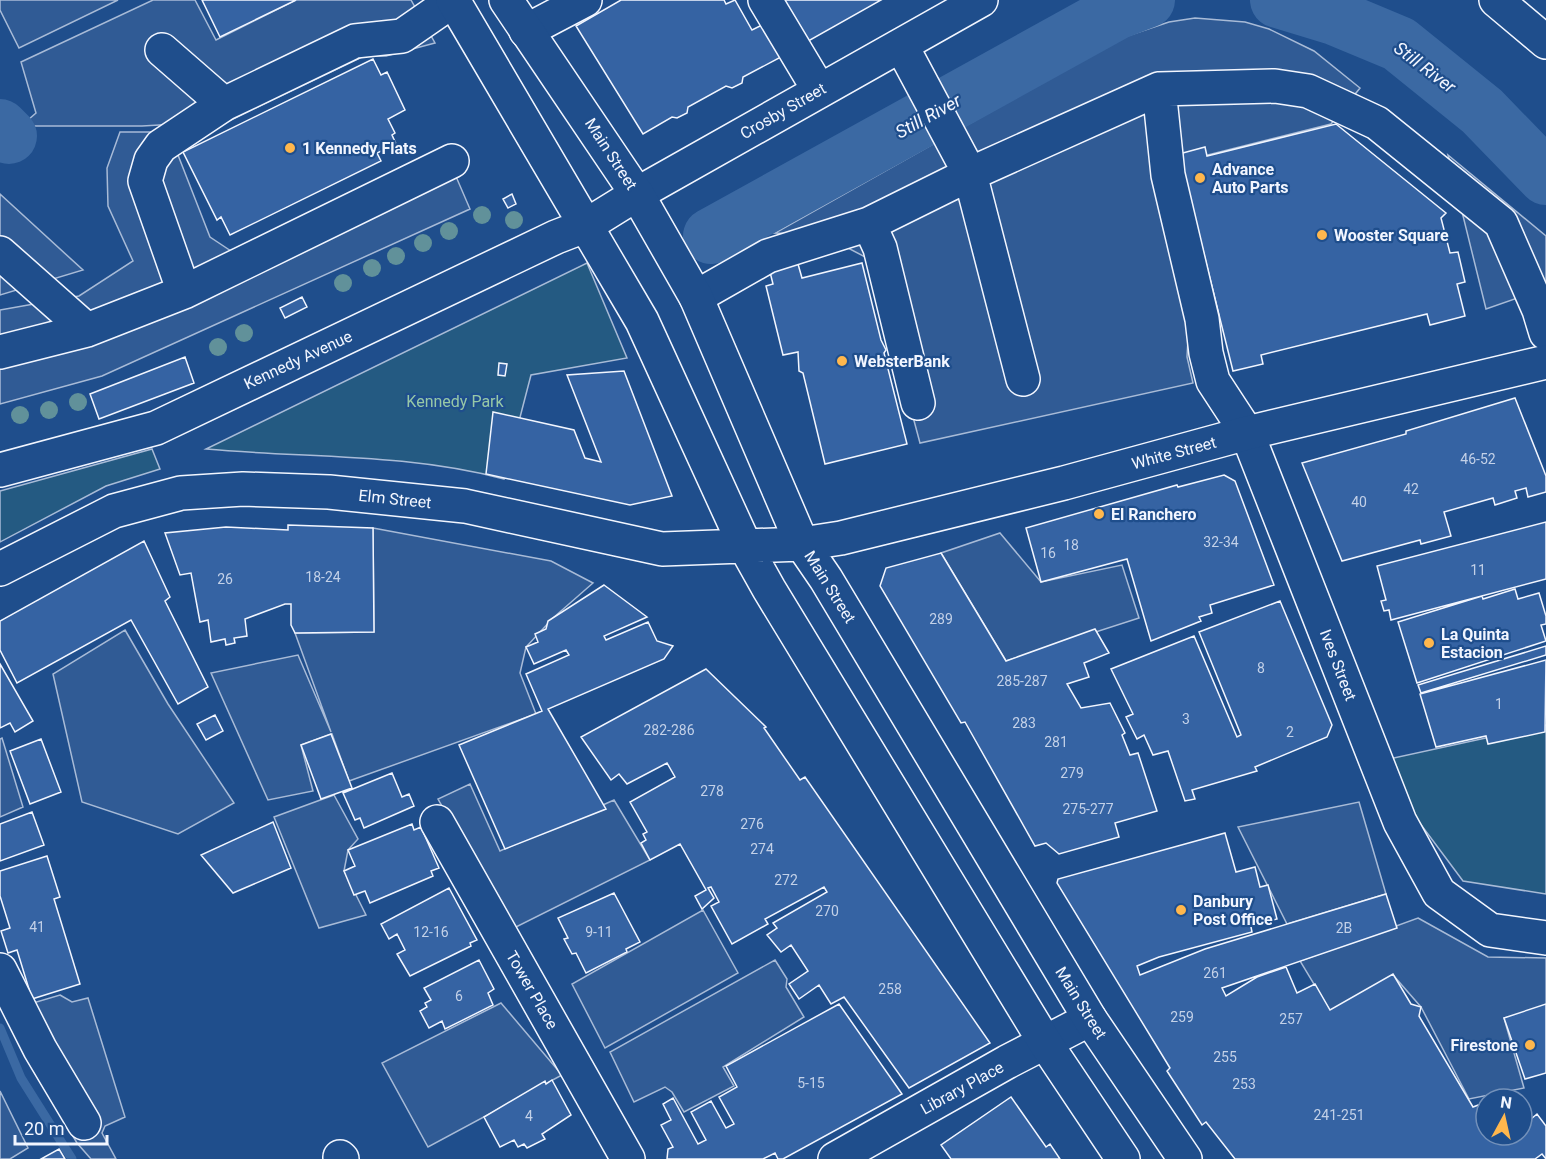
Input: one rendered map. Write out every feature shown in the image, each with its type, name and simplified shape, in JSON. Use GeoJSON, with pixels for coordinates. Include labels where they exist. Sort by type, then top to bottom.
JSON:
{"type":"FeatureCollection","features":[{"type":"Feature","properties":{"kind":"main road"},"geometry":{"type":"LineString","coordinates":[[184,292],[145,181],[151,160],[162,146],[224,104],[355,41],[402,36],[454,0],[642,321],[746,548],[769,589],[1046,1044],[1123,1159]]}},
{"type":"Feature","properties":{"kind":"main road","name":"Main Street"},"geometry":{"type":"LineString","coordinates":[[506,0],[637,194],[696,297],[802,544],[826,579],[1090,1019],[1185,1159]]}},
{"type":"Feature","properties":{"kind":"main road"},"geometry":{"type":"LineString","coordinates":[[526,31],[585,0]]}},
{"type":"Feature","properties":{"kind":"main road"},"geometry":{"type":"LineString","coordinates":[[765,0],[819,90]]}},
{"type":"Feature","properties":{"kind":"main road","name":"Crosby Street"},"geometry":{"type":"LineString","coordinates":[[587,225],[819,90],[981,0]]}},
{"type":"Feature","properties":{"kind":"main road"},"geometry":{"type":"LineString","coordinates":[[1496,0],[1546,42]]}},
{"type":"Feature","properties":{"kind":"main road"},"geometry":{"type":"LineString","coordinates":[[901,45],[970,174],[1023,379]]}},
{"type":"Feature","properties":{"kind":"main road"},"geometry":{"type":"LineString","coordinates":[[162,50],[224,104]]}},
{"type":"Feature","properties":{"kind":"main road"},"geometry":{"type":"LineString","coordinates":[[696,297],[768,256],[869,224],[970,174],[1159,89],[1275,86],[1308,91],[1377,123],[1501,223],[1539,310],[1546,333]]}},
{"type":"Feature","properties":{"kind":"main road","name":"Ives Street"},"geometry":{"type":"LineString","coordinates":[[1159,89],[1167,176],[1202,319],[1206,353],[1213,381],[1246,433],[1400,822],[1439,893],[1490,930],[1546,938]]}},
{"type":"Feature","properties":{"kind":"main road"},"geometry":{"type":"LineString","coordinates":[[0,352],[87,330],[184,292],[452,161]]}},
{"type":"Feature","properties":{"kind":"main road"},"geometry":{"type":"LineString","coordinates":[[869,224],[880,248],[918,403]]}},
{"type":"Feature","properties":{"kind":"main road","name":"Kennedy Avenue"},"geometry":{"type":"LineString","coordinates":[[0,470],[156,428],[587,225]]}},
{"type":"Feature","properties":{"kind":"main road"},"geometry":{"type":"LineString","coordinates":[[0,253],[87,330]]}},
{"type":"Feature","properties":{"kind":"main road","name":"White Street"},"geometry":{"type":"LineString","coordinates":[[802,544],[841,538],[1053,486],[1246,433],[1546,362]]}},
{"type":"Feature","properties":{"kind":"main road","name":"Elm Street"},"geometry":{"type":"LineString","coordinates":[[0,570],[114,511],[181,493],[243,489],[329,492],[465,506],[662,549],[746,548],[802,544]]}},
{"type":"Feature","properties":{"kind":"main road","name":"Tower Place"},"geometry":{"type":"LineString","coordinates":[[437,822],[628,1159]]}},
{"type":"Feature","properties":{"kind":"main road"},"geometry":{"type":"LineString","coordinates":[[0,970],[40,1049],[84,1123]]}},
{"type":"Feature","properties":{"kind":"main road","name":"Library Place"},"geometry":{"type":"LineString","coordinates":[[835,1159],[1007,1062],[1046,1044],[1090,1019]]}},
{"type":"Feature","properties":{"kind":"green space","name":"Kennedy Park"},"geometry":{"type":"Polygon","coordinates":[[[587,263],[627,358],[531,375],[504,479],[393,460],[206,449],[587,263]]]}},
{"type":"Feature","properties":{"kind":"green space"},"geometry":{"type":"Polygon","coordinates":[[[152,449],[160,469],[106,486],[0,542],[0,491],[152,449]]]}},
{"type":"Feature","properties":{"kind":"green space"},"geometry":{"type":"Polygon","coordinates":[[[1546,725],[1546,894],[1463,881],[1410,810],[1389,759],[1546,725]]]}},
{"type":"Feature","properties":{"kind":"shaded area"},"geometry":{"type":"Polygon","coordinates":[[[0,0],[118,0],[19,48],[0,10],[0,0]]]}},
{"type":"Feature","properties":{"kind":"shaded area"},"geometry":{"type":"Polygon","coordinates":[[[153,0],[195,0],[216,40],[296,0],[411,0],[435,43],[386,56],[364,56],[229,121],[142,126],[21,126],[36,113],[21,62],[153,0]]]}},
{"type":"Feature","properties":{"kind":"shaded area"},"geometry":{"type":"Polygon","coordinates":[[[1195,18],[1245,22],[1269,29],[1314,51],[1360,88],[1331,124],[1152,169],[1189,322],[1187,357],[1193,383],[920,443],[871,260],[823,235],[775,233],[1121,38],[1169,22],[1195,18]]]}},
{"type":"Feature","properties":{"kind":"shaded area"},"geometry":{"type":"Polygon","coordinates":[[[120,132],[169,132],[210,237],[234,253],[445,151],[470,209],[102,376],[0,404],[0,310],[79,296],[133,261],[108,206],[107,168],[120,132]]]}},
{"type":"Feature","properties":{"kind":"shaded area"},"geometry":{"type":"Polygon","coordinates":[[[1448,155],[1546,236],[1546,288],[1486,309],[1448,155]]]}},
{"type":"Feature","properties":{"kind":"shaded area"},"geometry":{"type":"Polygon","coordinates":[[[0,194],[83,270],[0,295],[0,194]]]}},
{"type":"Feature","properties":{"kind":"shaded area"},"geometry":{"type":"Polygon","coordinates":[[[373,528],[551,561],[593,583],[553,618],[526,647],[520,673],[536,714],[349,781],[332,734],[301,745],[313,791],[268,800],[211,673],[298,655],[331,732],[295,633],[374,632],[373,528]]]}},
{"type":"Feature","properties":{"kind":"shaded area"},"geometry":{"type":"Polygon","coordinates":[[[1000,533],[1041,582],[1122,565],[1139,618],[1006,661],[941,553],[1000,533]]]}},
{"type":"Feature","properties":{"kind":"shaded area"},"geometry":{"type":"Polygon","coordinates":[[[125,630],[168,704],[234,803],[178,834],[82,802],[53,674],[125,630]]]}},
{"type":"Feature","properties":{"kind":"shaded area"},"geometry":{"type":"Polygon","coordinates":[[[2,738],[23,807],[0,817],[0,739],[2,738]]]}},
{"type":"Feature","properties":{"kind":"shaded area"},"geometry":{"type":"Polygon","coordinates":[[[470,784],[500,851],[614,800],[650,860],[512,929],[438,799],[470,784]]]}},
{"type":"Feature","properties":{"kind":"shaded area"},"geometry":{"type":"Polygon","coordinates":[[[334,795],[358,839],[348,850],[344,871],[366,915],[319,928],[274,817],[334,795]]]}},
{"type":"Feature","properties":{"kind":"shaded area"},"geometry":{"type":"Polygon","coordinates":[[[1359,802],[1386,894],[1287,924],[1238,827],[1359,802]]]}},
{"type":"Feature","properties":{"kind":"shaded area"},"geometry":{"type":"Polygon","coordinates":[[[703,910],[738,973],[605,1048],[572,984],[703,910]]]}},
{"type":"Feature","properties":{"kind":"shaded area"},"geometry":{"type":"Polygon","coordinates":[[[1418,918],[1488,957],[1546,958],[1546,1008],[1504,1018],[1524,1087],[1474,1087],[1474,1098],[1469,1099],[1421,1007],[1393,975],[1332,1014],[1300,961],[1418,918]]]}},
{"type":"Feature","properties":{"kind":"shaded area"},"geometry":{"type":"Polygon","coordinates":[[[775,960],[787,979],[786,987],[804,1017],[723,1067],[734,1086],[684,1112],[672,1092],[665,1087],[634,1102],[610,1052],[775,960]]]}},
{"type":"Feature","properties":{"kind":"shaded area"},"geometry":{"type":"Polygon","coordinates":[[[60,995],[72,1002],[88,998],[125,1117],[105,1126],[102,1133],[116,1159],[91,1159],[77,1143],[23,1052],[6,1011],[60,995]]]}},
{"type":"Feature","properties":{"kind":"shaded area"},"geometry":{"type":"Polygon","coordinates":[[[501,1003],[562,1075],[428,1147],[382,1063],[501,1003]]]}},
{"type":"Feature","properties":{"kind":"shaded area"},"geometry":{"type":"Polygon","coordinates":[[[0,1091],[28,1148],[10,1159],[0,1159],[0,1091]]]}},
{"type":"Feature","properties":{"kind":"building"},"geometry":{"type":"Polygon","coordinates":[[[202,0],[296,0],[220,37],[202,0]]]}},
{"type":"Feature","properties":{"kind":"building"},"geometry":{"type":"Polygon","coordinates":[[[621,0],[724,0],[726,4],[735,0],[752,30],[762,25],[781,57],[743,77],[742,83],[732,88],[726,86],[688,107],[687,113],[677,118],[672,117],[643,134],[576,26],[621,0]]]}},
{"type":"Feature","properties":{"kind":"building"},"geometry":{"type":"Polygon","coordinates":[[[778,0],[881,0],[803,44],[778,0]]]}},
{"type":"Feature","properties":{"kind":"building","name":"1 Kennedy Flats"},"geometry":{"type":"Polygon","coordinates":[[[373,59],[381,75],[387,72],[405,110],[388,119],[395,133],[392,135],[396,144],[377,153],[381,161],[230,235],[221,217],[217,220],[183,152],[373,59]]]}},
{"type":"Feature","properties":{"kind":"building","name":"Wooster Square"},"geometry":{"type":"Polygon","coordinates":[[[1336,124],[1446,213],[1441,218],[1450,253],[1458,252],[1465,282],[1457,284],[1465,316],[1430,325],[1427,314],[1261,355],[1263,364],[1233,371],[1179,154],[1205,147],[1207,156],[1336,124]]]}},
{"type":"Feature","properties":{"kind":"building"},"geometry":{"type":"Polygon","coordinates":[[[512,194],[516,204],[508,208],[503,199],[512,194]]]}},
{"type":"Feature","properties":{"kind":"building","name":"WebsterBank"},"geometry":{"type":"Polygon","coordinates":[[[796,257],[802,278],[862,263],[881,340],[886,350],[884,353],[907,444],[825,464],[803,373],[799,371],[798,352],[783,355],[766,286],[773,284],[768,264],[796,257]]]}},
{"type":"Feature","properties":{"kind":"building"},"geometry":{"type":"Polygon","coordinates":[[[302,297],[307,307],[285,318],[280,308],[302,297]]]}},
{"type":"Feature","properties":{"kind":"building"},"geometry":{"type":"Polygon","coordinates":[[[185,357],[194,383],[99,419],[90,394],[185,357]]]}},
{"type":"Feature","properties":{"kind":"building"},"geometry":{"type":"Polygon","coordinates":[[[499,363],[507,364],[505,376],[498,375],[499,363]]]}},
{"type":"Feature","properties":{"kind":"building"},"geometry":{"type":"Polygon","coordinates":[[[624,371],[672,496],[630,505],[486,474],[493,412],[574,430],[585,458],[601,462],[567,375],[624,371]]]}},
{"type":"Feature","properties":{"kind":"building"},"geometry":{"type":"Polygon","coordinates":[[[1515,398],[1546,476],[1546,492],[1528,497],[1526,488],[1515,491],[1517,498],[1495,505],[1493,498],[1444,512],[1451,536],[1421,544],[1420,540],[1342,561],[1302,463],[1406,434],[1406,431],[1515,398]]]}},
{"type":"Feature","properties":{"kind":"building"},"geometry":{"type":"Polygon","coordinates":[[[1224,475],[1235,481],[1274,585],[1210,605],[1212,613],[1199,617],[1201,621],[1151,641],[1127,559],[1041,582],[1026,528],[1177,485],[1178,487],[1224,475]]]}},
{"type":"Feature","properties":{"kind":"building"},"geometry":{"type":"Polygon","coordinates":[[[1546,522],[1546,579],[1391,620],[1389,610],[1384,611],[1381,601],[1386,600],[1377,566],[1546,522]]]}},
{"type":"Feature","properties":{"kind":"building"},"geometry":{"type":"Polygon","coordinates":[[[288,525],[373,528],[374,632],[295,633],[291,625],[291,604],[285,604],[245,619],[247,636],[234,638],[235,643],[226,645],[225,639],[211,642],[208,620],[200,622],[191,573],[180,575],[165,533],[226,527],[288,530],[288,525]]]}},
{"type":"Feature","properties":{"kind":"building"},"geometry":{"type":"Polygon","coordinates":[[[144,541],[170,597],[165,601],[208,687],[178,704],[131,620],[17,683],[0,650],[0,621],[144,541]]]}},
{"type":"Feature","properties":{"kind":"building"},"geometry":{"type":"Polygon","coordinates":[[[941,553],[1006,661],[1095,629],[1109,653],[1084,663],[1089,677],[1067,684],[1081,708],[1110,703],[1125,733],[1122,735],[1130,755],[1138,753],[1157,811],[1115,823],[1119,837],[1059,854],[1046,843],[1035,846],[965,722],[961,723],[880,586],[886,568],[941,553]]]}},
{"type":"Feature","properties":{"kind":"building"},"geometry":{"type":"Polygon","coordinates":[[[604,585],[647,617],[604,636],[606,640],[648,622],[657,641],[673,646],[664,659],[548,709],[606,809],[505,849],[459,745],[542,711],[526,674],[569,655],[566,650],[534,664],[526,647],[538,642],[535,634],[546,629],[548,621],[604,585]]]}},
{"type":"Feature","properties":{"kind":"building"},"geometry":{"type":"Polygon","coordinates":[[[1515,589],[1518,599],[1539,593],[1546,616],[1546,624],[1541,625],[1546,641],[1417,683],[1398,622],[1482,596],[1483,599],[1515,589]]]}},
{"type":"Feature","properties":{"kind":"building"},"geometry":{"type":"Polygon","coordinates":[[[1280,601],[1332,725],[1327,737],[1255,767],[1257,771],[1192,790],[1195,799],[1185,801],[1168,751],[1153,755],[1144,735],[1137,739],[1126,717],[1133,714],[1111,669],[1194,636],[1237,737],[1241,735],[1199,632],[1280,601]]]}},
{"type":"Feature","properties":{"kind":"building"},"geometry":{"type":"Polygon","coordinates":[[[1546,646],[1546,655],[1421,693],[1418,685],[1546,646]]]}},
{"type":"Feature","properties":{"kind":"building"},"geometry":{"type":"Polygon","coordinates":[[[1546,660],[1545,732],[1488,744],[1486,736],[1436,747],[1420,694],[1546,660]]]}},
{"type":"Feature","properties":{"kind":"building"},"geometry":{"type":"Polygon","coordinates":[[[0,664],[33,721],[15,732],[10,723],[0,728],[0,664]]]}},
{"type":"Feature","properties":{"kind":"building"},"geometry":{"type":"Polygon","coordinates":[[[706,669],[766,727],[764,728],[800,780],[805,777],[990,1043],[909,1088],[844,997],[831,1004],[819,985],[799,999],[789,984],[808,971],[791,945],[781,952],[767,935],[777,928],[773,923],[827,892],[824,887],[765,919],[768,924],[732,944],[711,906],[719,902],[711,887],[708,888],[714,898],[702,909],[695,896],[706,890],[680,844],[650,860],[641,843],[646,840],[643,834],[647,832],[630,802],[675,777],[667,763],[627,784],[619,774],[611,780],[581,737],[706,669]]]}},
{"type":"Feature","properties":{"kind":"building"},"geometry":{"type":"Polygon","coordinates":[[[215,715],[223,731],[206,740],[197,724],[215,715]]]}},
{"type":"Feature","properties":{"kind":"building"},"geometry":{"type":"Polygon","coordinates":[[[331,734],[352,788],[321,799],[301,745],[331,734]]]}},
{"type":"Feature","properties":{"kind":"building"},"geometry":{"type":"Polygon","coordinates":[[[41,739],[61,792],[30,804],[10,751],[41,739]]]}},
{"type":"Feature","properties":{"kind":"building"},"geometry":{"type":"Polygon","coordinates":[[[392,773],[402,797],[409,794],[414,806],[364,828],[360,818],[355,820],[343,793],[392,773]]]}},
{"type":"Feature","properties":{"kind":"building"},"geometry":{"type":"Polygon","coordinates":[[[32,812],[44,845],[0,861],[0,824],[32,812]]]}},
{"type":"Feature","properties":{"kind":"building"},"geometry":{"type":"Polygon","coordinates":[[[273,822],[291,868],[233,893],[201,855],[273,822]]]}},
{"type":"Feature","properties":{"kind":"building"},"geometry":{"type":"Polygon","coordinates":[[[412,824],[414,830],[421,827],[439,868],[431,871],[433,876],[370,903],[365,891],[354,895],[344,871],[355,866],[348,850],[412,824]]]}},
{"type":"Feature","properties":{"kind":"building"},"geometry":{"type":"Polygon","coordinates":[[[1225,833],[1236,872],[1255,867],[1260,887],[1268,885],[1277,919],[1256,924],[1255,920],[1250,922],[1252,932],[1159,957],[1137,966],[1140,975],[1205,949],[1386,894],[1397,928],[1222,988],[1226,996],[1257,977],[1286,967],[1297,993],[1315,984],[1330,1010],[1393,974],[1411,1004],[1421,1007],[1419,1016],[1474,1107],[1474,1147],[1534,1147],[1534,1116],[1537,1114],[1546,1126],[1546,1159],[1542,1154],[1535,1159],[1235,1159],[1206,1122],[1202,1125],[1167,1071],[1170,1068],[1057,883],[1058,879],[1225,833]]]}},
{"type":"Feature","properties":{"kind":"building"},"geometry":{"type":"Polygon","coordinates":[[[47,856],[60,897],[54,899],[80,984],[32,999],[17,950],[8,953],[1,931],[10,928],[0,896],[0,871],[47,856]]]}},
{"type":"Feature","properties":{"kind":"building"},"geometry":{"type":"Polygon","coordinates":[[[449,888],[477,940],[470,943],[471,946],[410,976],[397,954],[405,950],[397,934],[389,939],[381,924],[449,888]]]}},
{"type":"Feature","properties":{"kind":"building"},"geometry":{"type":"Polygon","coordinates":[[[614,893],[640,942],[626,949],[627,952],[586,973],[576,953],[572,954],[564,939],[568,938],[558,918],[614,893]]]}},
{"type":"Feature","properties":{"kind":"building"},"geometry":{"type":"Polygon","coordinates":[[[479,960],[494,989],[488,993],[493,1005],[445,1029],[442,1021],[429,1028],[420,1011],[427,1007],[425,1003],[431,1000],[424,988],[479,960]]]}},
{"type":"Feature","properties":{"kind":"building"},"geometry":{"type":"Polygon","coordinates":[[[839,1004],[902,1094],[783,1159],[778,1159],[775,1153],[763,1159],[667,1159],[668,1149],[673,1147],[661,1125],[671,1120],[663,1104],[673,1098],[698,1144],[706,1140],[691,1112],[711,1101],[726,1128],[734,1124],[719,1097],[737,1087],[726,1066],[839,1004]]]}},
{"type":"Feature","properties":{"kind":"building","name":"Firestone"},"geometry":{"type":"Polygon","coordinates":[[[1546,1004],[1546,1073],[1525,1079],[1504,1018],[1546,1004]]]}},
{"type":"Feature","properties":{"kind":"building"},"geometry":{"type":"Polygon","coordinates":[[[552,1080],[571,1115],[542,1134],[545,1139],[527,1148],[524,1144],[518,1147],[514,1140],[500,1147],[484,1117],[545,1081],[546,1084],[552,1080]]]}},
{"type":"Feature","properties":{"kind":"building"},"geometry":{"type":"Polygon","coordinates":[[[1011,1097],[1046,1147],[1050,1144],[1060,1159],[951,1159],[941,1145],[1011,1097]]]}},
{"type":"Feature","properties":{"kind":"building"},"geometry":{"type":"Polygon","coordinates":[[[59,1149],[65,1159],[41,1159],[59,1149]]]}},
{"type":"Feature","properties":{"kind":"waterway","name":"Still River"},"geometry":{"type":"LineString","coordinates":[[711,236],[1116,12],[1147,0]]}},
{"type":"Feature","properties":{"kind":"waterway","name":"Still River"},"geometry":{"type":"LineString","coordinates":[[1278,0],[1334,17],[1399,44],[1482,111],[1546,177]]}},
{"type":"Feature","properties":{"kind":"waterway","name":"Still River"},"geometry":{"type":"LineString","coordinates":[[0,127],[9,136]]}},
{"type":"Feature","properties":{"kind":"waterway"},"geometry":{"type":"LineString","coordinates":[[0,1028],[21,1078],[72,1159]]}},
{"type":"Feature","properties":{"kind":"place","name":"1 Kennedy Flats"},"geometry":{"type":"Point","coordinates":[290,148]}},
{"type":"Feature","properties":{"kind":"place","name":"Advance Auto Parts"},"geometry":{"type":"Point","coordinates":[1200,178]}},
{"type":"Feature","properties":{"kind":"place","name":"Wooster Square"},"geometry":{"type":"Point","coordinates":[1322,235]}},
{"type":"Feature","properties":{"kind":"place","name":"WebsterBank"},"geometry":{"type":"Point","coordinates":[842,361]}},
{"type":"Feature","properties":{"kind":"place","name":"El Ranchero"},"geometry":{"type":"Point","coordinates":[1099,514]}},
{"type":"Feature","properties":{"kind":"place","name":"La Quinta Estacion"},"geometry":{"type":"Point","coordinates":[1429,643]}},
{"type":"Feature","properties":{"kind":"place","name":"Danbury Post Office"},"geometry":{"type":"Point","coordinates":[1181,910]}},
{"type":"Feature","properties":{"kind":"place","name":"Firestone"},"geometry":{"type":"Point","coordinates":[1530,1045]}}]}
